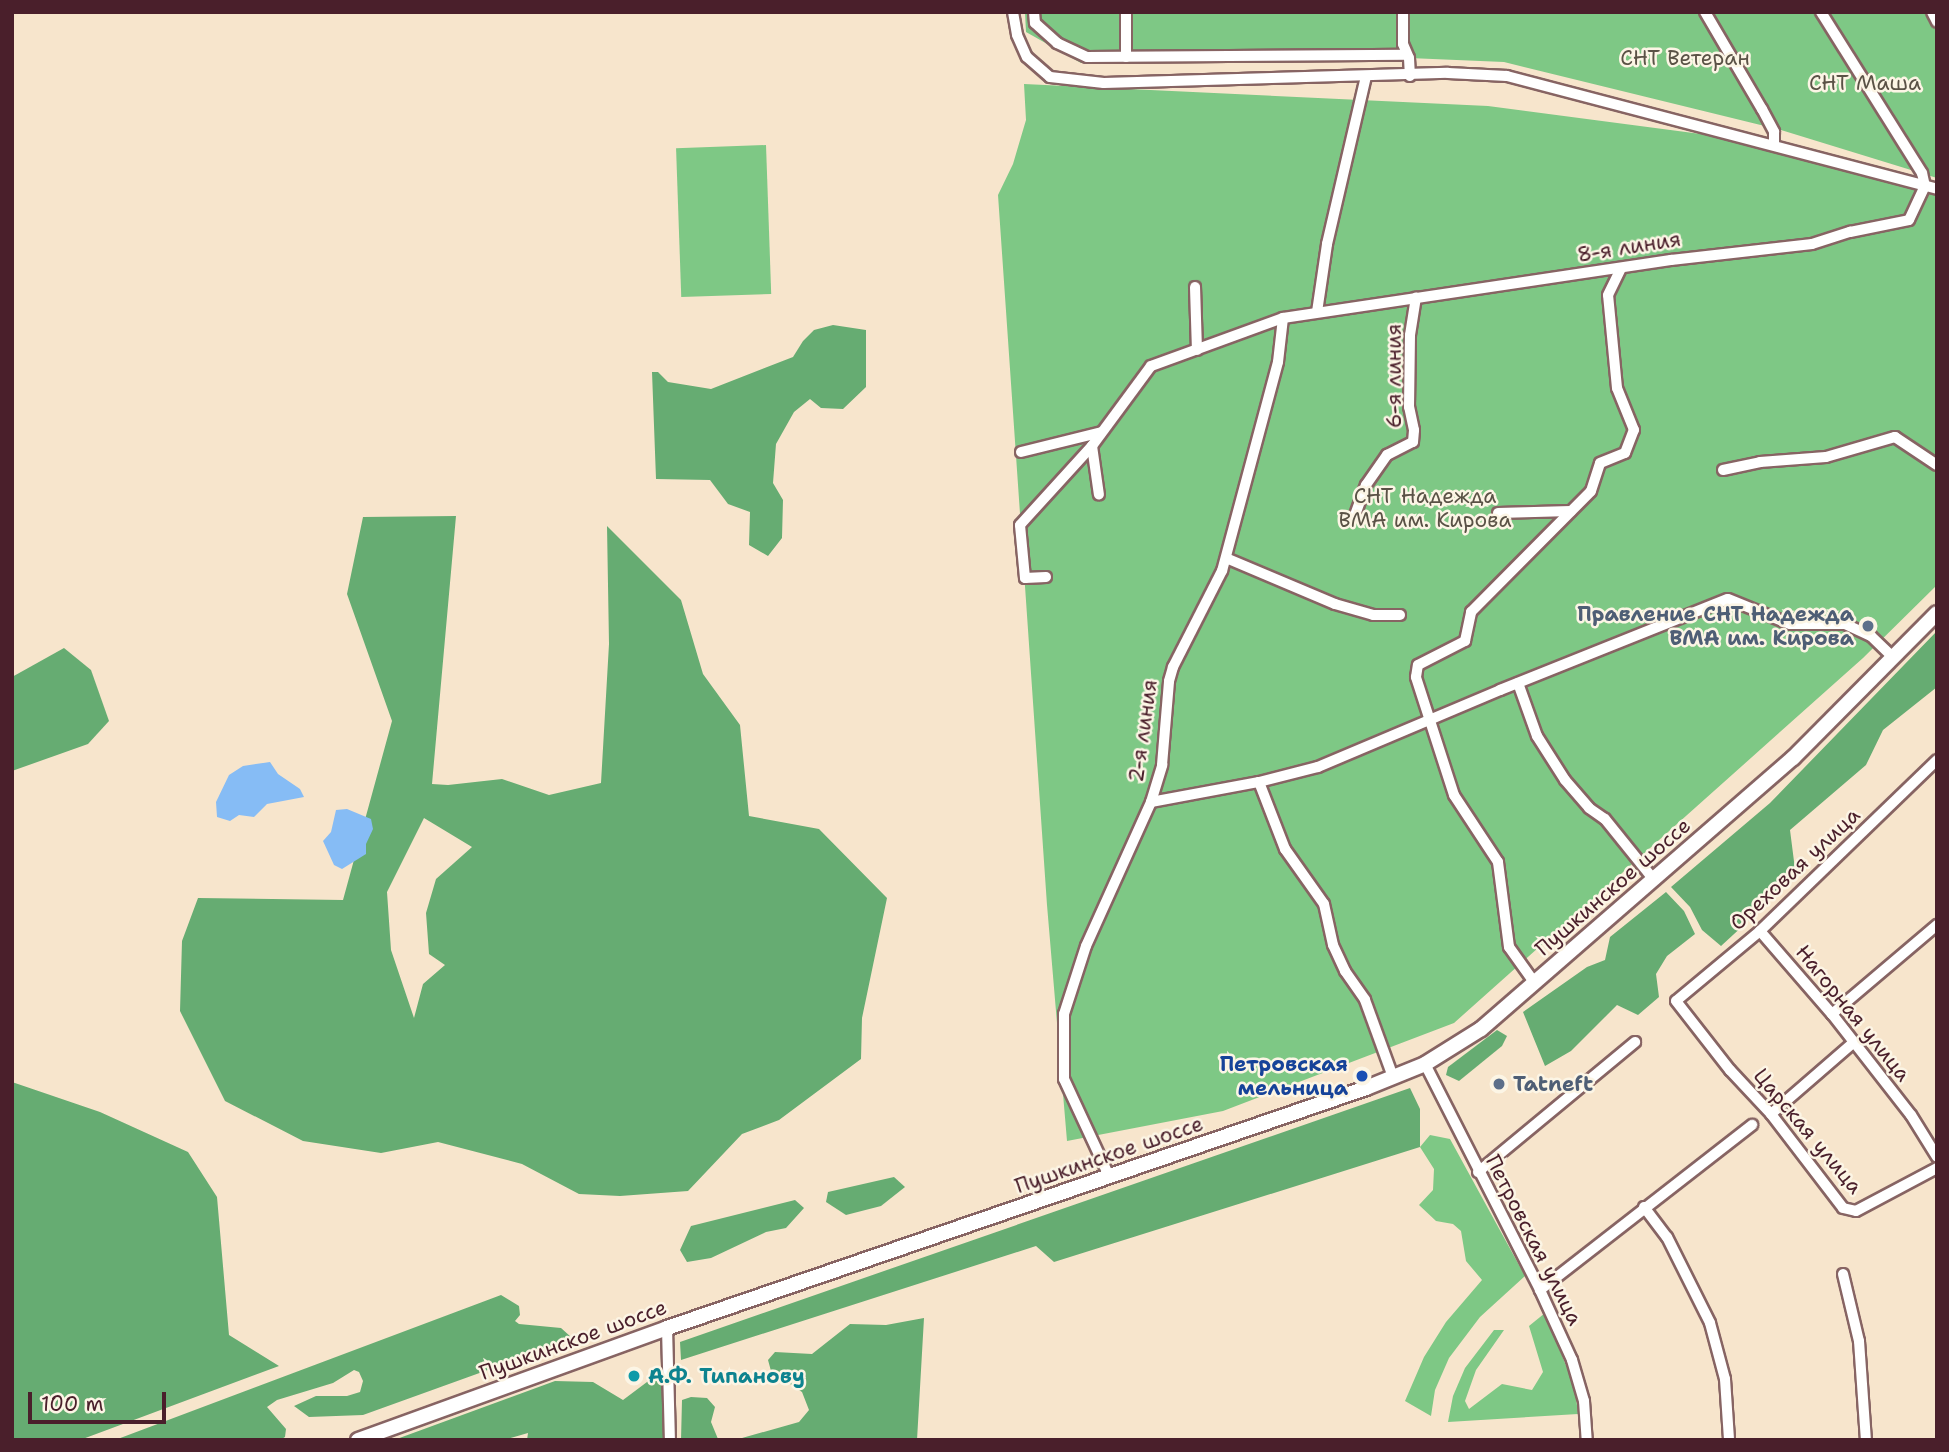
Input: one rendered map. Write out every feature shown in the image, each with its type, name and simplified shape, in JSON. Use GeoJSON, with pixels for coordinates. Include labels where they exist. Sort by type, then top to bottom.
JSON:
{"type":"FeatureCollection","features":[{"type":"Feature","properties":{"kind":"main road","name":"Пушкинское шоссе"},"geometry":{"type":"LineString","coordinates":[[358,1440],[667,1328],[1425,1065],[1480,1029],[1793,758],[1937,613]]}},
{"type":"Feature","properties":{"kind":"street"},"geometry":{"type":"LineString","coordinates":[[1013,12],[1017,35],[1027,57],[1050,77],[1104,83],[1448,73],[1507,76],[1937,189]]}},
{"type":"Feature","properties":{"kind":"street"},"geometry":{"type":"LineString","coordinates":[[1034,12],[1035,23],[1057,43],[1087,57],[1407,55]]}},
{"type":"Feature","properties":{"kind":"street"},"geometry":{"type":"LineString","coordinates":[[1126,12],[1126,57]]}},
{"type":"Feature","properties":{"kind":"street"},"geometry":{"type":"LineString","coordinates":[[1403,12],[1403,44],[1410,76]]}},
{"type":"Feature","properties":{"kind":"street"},"geometry":{"type":"LineString","coordinates":[[1705,12],[1774,131],[1774,145]]}},
{"type":"Feature","properties":{"kind":"street"},"geometry":{"type":"LineString","coordinates":[[1821,12],[1916,162],[1925,186]]}},
{"type":"Feature","properties":{"kind":"street"},"geometry":{"type":"LineString","coordinates":[[1932,12],[1937,22]]}},
{"type":"Feature","properties":{"kind":"street"},"geometry":{"type":"LineString","coordinates":[[1046,577],[1025,578],[1020,525],[1092,446],[1151,366],[1283,318],[1317,312],[1327,244],[1366,77]]}},
{"type":"Feature","properties":{"kind":"street","name":"8-я линия"},"geometry":{"type":"LineString","coordinates":[[1317,312],[1620,270],[1671,260],[1812,244],[1850,232],[1909,220],[1925,186]]}},
{"type":"Feature","properties":{"kind":"street"},"geometry":{"type":"LineString","coordinates":[[1534,982],[1518,962],[1507,940],[1499,862],[1454,795],[1416,677],[1418,665],[1465,641],[1471,612],[1591,491],[1600,463],[1625,453],[1634,430],[1617,388],[1608,295],[1620,270]]}},
{"type":"Feature","properties":{"kind":"street"},"geometry":{"type":"LineString","coordinates":[[1195,287],[1197,350]]}},
{"type":"Feature","properties":{"kind":"street","name":"6-я линия"},"geometry":{"type":"LineString","coordinates":[[1355,515],[1366,485],[1387,455],[1413,442],[1414,429],[1409,407],[1410,335],[1416,297]]}},
{"type":"Feature","properties":{"kind":"street","name":"2-я линия"},"geometry":{"type":"LineString","coordinates":[[1109,1176],[1064,1079],[1064,1014],[1086,946],[1151,803],[1162,765],[1173,667],[1226,558],[1278,362],[1283,318]]}},
{"type":"Feature","properties":{"kind":"street"},"geometry":{"type":"LineString","coordinates":[[1021,452],[1102,432]]}},
{"type":"Feature","properties":{"kind":"street"},"geometry":{"type":"LineString","coordinates":[[1723,470],[1760,462],[1826,457],[1895,437],[1937,466]]}},
{"type":"Feature","properties":{"kind":"street"},"geometry":{"type":"LineString","coordinates":[[1092,446],[1099,495]]}},
{"type":"Feature","properties":{"kind":"street"},"geometry":{"type":"LineString","coordinates":[[1498,513],[1571,511]]}},
{"type":"Feature","properties":{"kind":"street"},"geometry":{"type":"LineString","coordinates":[[1226,558],[1335,604],[1373,615],[1400,615]]}},
{"type":"Feature","properties":{"kind":"street"},"geometry":{"type":"LineString","coordinates":[[1151,803],[1259,782],[1318,767],[1429,719],[1728,599],[1790,624],[1845,624],[1871,636],[1893,657]]}},
{"type":"Feature","properties":{"kind":"street"},"geometry":{"type":"LineString","coordinates":[[1518,683],[1537,736],[1564,780],[1589,808],[1605,819],[1654,880]]}},
{"type":"Feature","properties":{"kind":"street","name":"Ореховая улица"},"geometry":{"type":"LineString","coordinates":[[1676,1001],[1760,931],[1937,760]]}},
{"type":"Feature","properties":{"kind":"street"},"geometry":{"type":"LineString","coordinates":[[1259,782],[1285,849],[1324,904],[1333,945],[1345,971],[1365,1000],[1393,1077]]}},
{"type":"Feature","properties":{"kind":"street"},"geometry":{"type":"LineString","coordinates":[[1832,1014],[1937,925]]}},
{"type":"Feature","properties":{"kind":"street","name":"Нагорная улица"},"geometry":{"type":"LineString","coordinates":[[1760,931],[1832,1014],[1911,1115],[1937,1157]]}},
{"type":"Feature","properties":{"kind":"street","name":"Царская улица"},"geometry":{"type":"LineString","coordinates":[[1676,1001],[1730,1070],[1771,1114],[1843,1208],[1856,1211],[1937,1168]]}},
{"type":"Feature","properties":{"kind":"street"},"geometry":{"type":"LineString","coordinates":[[1478,1172],[1635,1042]]}},
{"type":"Feature","properties":{"kind":"street"},"geometry":{"type":"LineString","coordinates":[[1771,1114],[1853,1043]]}},
{"type":"Feature","properties":{"kind":"street","name":"Петровская улица"},"geometry":{"type":"LineString","coordinates":[[1425,1065],[1540,1290],[1580,1384],[1587,1440]]}},
{"type":"Feature","properties":{"kind":"street"},"geometry":{"type":"LineString","coordinates":[[1540,1290],[1752,1125]]}},
{"type":"Feature","properties":{"kind":"street"},"geometry":{"type":"LineString","coordinates":[[1644,1207],[1667,1237],[1710,1324],[1726,1379],[1729,1440]]}},
{"type":"Feature","properties":{"kind":"street"},"geometry":{"type":"LineString","coordinates":[[1843,1274],[1859,1341],[1866,1440]]}},
{"type":"Feature","properties":{"kind":"street"},"geometry":{"type":"LineString","coordinates":[[667,1328],[670,1440]]}},
{"type":"Feature","properties":{"kind":"green space","name":"СНТ Ветеран"},"geometry":{"type":"Polygon","coordinates":[[[1025,12],[1927,12],[1937,33],[1937,178],[1781,130],[1504,62],[1409,58],[1081,63],[1026,32],[1025,12]]]}},
{"type":"Feature","properties":{"kind":"green space","name":"СНТ Надежда ВМА им. Кирова"},"geometry":{"type":"Polygon","coordinates":[[[1024,84],[1488,106],[1716,136],[1937,191],[1937,585],[1863,658],[1454,1023],[1223,1111],[1067,1141],[1047,905],[998,195],[1013,164],[1026,120],[1024,84]]]}},
{"type":"Feature","properties":{"kind":"green space"},"geometry":{"type":"Polygon","coordinates":[[[766,145],[771,294],[681,297],[676,148],[766,145]]]}},
{"type":"Feature","properties":{"kind":"green space"},"geometry":{"type":"Polygon","coordinates":[[[833,325],[866,330],[866,387],[843,409],[821,408],[810,399],[794,412],[776,444],[773,483],[783,500],[782,538],[768,556],[749,545],[750,512],[728,504],[710,480],[656,479],[652,372],[658,372],[668,382],[711,389],[793,357],[814,330],[833,325]]]}},
{"type":"Feature","properties":{"kind":"green space"},"geometry":{"type":"Polygon","coordinates":[[[456,516],[432,784],[448,785],[502,779],[549,795],[601,783],[609,644],[607,526],[681,600],[703,674],[740,725],[749,816],[819,829],[887,898],[862,1018],[861,1059],[779,1120],[742,1134],[688,1191],[620,1196],[579,1194],[522,1164],[438,1142],[381,1153],[303,1141],[225,1101],[180,1011],[182,941],[198,898],[343,900],[392,721],[347,594],[363,517],[456,516]],[[424,818],[387,892],[391,950],[414,1018],[423,984],[445,965],[429,954],[426,913],[436,879],[472,847],[424,818]]]}},
{"type":"Feature","properties":{"kind":"green space"},"geometry":{"type":"Polygon","coordinates":[[[1937,631],[1937,687],[1883,730],[1866,765],[1790,830],[1796,877],[1721,946],[1702,930],[1690,907],[1671,887],[1770,803],[1937,631]]]}},
{"type":"Feature","properties":{"kind":"green space"},"geometry":{"type":"Polygon","coordinates":[[[64,648],[91,670],[109,721],[88,744],[12,771],[12,677],[64,648]]]}},
{"type":"Feature","properties":{"kind":"green space"},"geometry":{"type":"Polygon","coordinates":[[[1666,892],[1684,911],[1695,934],[1667,956],[1656,974],[1659,997],[1638,1015],[1617,1005],[1571,1051],[1545,1066],[1523,1012],[1587,967],[1605,960],[1610,937],[1666,892]]]}},
{"type":"Feature","properties":{"kind":"green space"},"geometry":{"type":"Polygon","coordinates":[[[1497,1030],[1507,1036],[1502,1046],[1459,1081],[1446,1075],[1448,1067],[1497,1030]]]}},
{"type":"Feature","properties":{"kind":"green space"},"geometry":{"type":"Polygon","coordinates":[[[12,1082],[100,1112],[188,1152],[217,1197],[229,1335],[279,1366],[80,1440],[12,1440],[12,1082]]]}},
{"type":"Feature","properties":{"kind":"green space"},"geometry":{"type":"Polygon","coordinates":[[[1410,1088],[1420,1109],[1420,1147],[1054,1262],[1036,1246],[681,1360],[680,1342],[1410,1088]]]}},
{"type":"Feature","properties":{"kind":"green space"},"geometry":{"type":"Polygon","coordinates":[[[1430,1135],[1450,1139],[1525,1276],[1480,1317],[1449,1358],[1435,1390],[1431,1416],[1405,1401],[1424,1357],[1446,1322],[1482,1280],[1466,1261],[1461,1231],[1453,1224],[1436,1221],[1419,1205],[1433,1190],[1434,1169],[1420,1147],[1430,1135]]]}},
{"type":"Feature","properties":{"kind":"green space"},"geometry":{"type":"Polygon","coordinates":[[[894,1177],[905,1187],[881,1206],[846,1215],[826,1202],[828,1192],[894,1177]]]}},
{"type":"Feature","properties":{"kind":"green space"},"geometry":{"type":"Polygon","coordinates":[[[795,1200],[804,1208],[786,1228],[766,1232],[711,1258],[687,1262],[680,1250],[691,1226],[795,1200]]]}},
{"type":"Feature","properties":{"kind":"green space"},"geometry":{"type":"Polygon","coordinates":[[[501,1295],[519,1306],[520,1315],[515,1321],[519,1324],[561,1328],[571,1337],[561,1345],[527,1352],[513,1361],[363,1415],[309,1417],[294,1406],[316,1396],[347,1396],[360,1392],[363,1381],[359,1372],[354,1370],[333,1383],[277,1400],[267,1407],[286,1429],[285,1437],[280,1440],[115,1440],[501,1295]]]}},
{"type":"Feature","properties":{"kind":"green space"},"geometry":{"type":"Polygon","coordinates":[[[1545,1313],[1575,1388],[1578,1414],[1448,1422],[1453,1396],[1465,1368],[1494,1330],[1504,1330],[1476,1370],[1465,1401],[1469,1409],[1502,1384],[1532,1390],[1543,1372],[1529,1326],[1545,1313]]]}},
{"type":"Feature","properties":{"kind":"green space"},"geometry":{"type":"Polygon","coordinates":[[[924,1318],[917,1440],[735,1440],[799,1422],[809,1410],[802,1392],[771,1371],[768,1360],[775,1352],[812,1354],[850,1324],[886,1325],[924,1318]]]}},
{"type":"Feature","properties":{"kind":"green space"},"geometry":{"type":"Polygon","coordinates":[[[655,1376],[669,1392],[666,1440],[527,1440],[528,1433],[504,1440],[394,1440],[555,1381],[593,1382],[623,1400],[655,1376]]]}},
{"type":"Feature","properties":{"kind":"green space"},"geometry":{"type":"Polygon","coordinates":[[[691,1397],[707,1398],[715,1407],[711,1422],[718,1439],[724,1440],[681,1440],[682,1400],[691,1397]]]}},
{"type":"Feature","properties":{"kind":"water"},"geometry":{"type":"Polygon","coordinates":[[[270,762],[278,774],[300,789],[304,797],[267,804],[254,817],[239,815],[230,821],[217,817],[216,802],[229,775],[243,766],[270,762]]]}},
{"type":"Feature","properties":{"kind":"water"},"geometry":{"type":"Polygon","coordinates":[[[347,809],[371,819],[373,829],[366,844],[366,854],[342,869],[334,865],[323,841],[331,832],[336,810],[347,809]]]}},
{"type":"Feature","properties":{"kind":"place","name":"Правление СНТ Надежда ВМА им. Кирова"},"geometry":{"type":"Point","coordinates":[1868,626]}},
{"type":"Feature","properties":{"kind":"place","name":"Петровская мельница"},"geometry":{"type":"Point","coordinates":[1362,1076]}},
{"type":"Feature","properties":{"kind":"place","name":"Tatneft"},"geometry":{"type":"Point","coordinates":[1499,1084]}},
{"type":"Feature","properties":{"kind":"place","name":"А.Ф. Типанову"},"geometry":{"type":"Point","coordinates":[634,1376]}},
{"type":"Feature","properties":{"kind":"park label","name":"СНТ Маша"},"geometry":{"type":"Point","coordinates":[1865,83]}}]}
